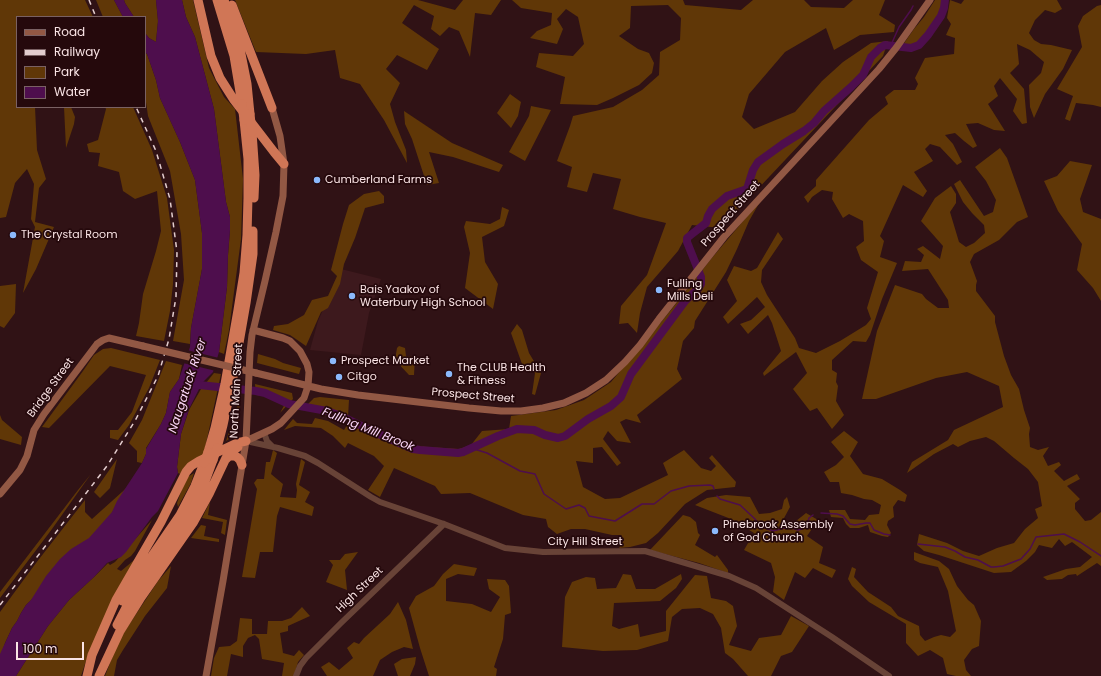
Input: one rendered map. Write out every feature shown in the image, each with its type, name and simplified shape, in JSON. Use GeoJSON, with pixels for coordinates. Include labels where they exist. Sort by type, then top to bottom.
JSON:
{"type":"FeatureCollection","features":[{"type":"Feature","properties":{"kind":"highway"},"geometry":{"type":"LineString","coordinates":[[198,0],[211,56],[220,78],[234,100],[284,164]]}},
{"type":"Feature","properties":{"kind":"highway"},"geometry":{"type":"LineString","coordinates":[[217,0],[234,56],[242,104],[252,132],[255,175],[253,254],[246,303],[227,387]]}},
{"type":"Feature","properties":{"kind":"highway"},"geometry":{"type":"LineString","coordinates":[[88,676],[118,608],[180,514],[196,486],[223,425],[227,387],[244,273],[247,234],[248,159],[247,84],[239,44],[224,0]]}},
{"type":"Feature","properties":{"kind":"highway"},"geometry":{"type":"LineString","coordinates":[[230,0],[272,108]]}},
{"type":"Feature","properties":{"kind":"highway"},"geometry":{"type":"LineString","coordinates":[[88,676],[92,655],[116,600],[161,522],[186,472],[191,466],[199,461],[237,443],[246,441]]}},
{"type":"Feature","properties":{"kind":"highway"},"geometry":{"type":"LineString","coordinates":[[98,676],[120,631],[140,599],[193,523],[209,494],[224,461],[231,452],[246,441]]}},
{"type":"Feature","properties":{"kind":"highway"},"geometry":{"type":"LineString","coordinates":[[98,676],[101,660],[114,630],[131,598],[185,519],[203,487],[210,456]]}},
{"type":"Feature","properties":{"kind":"highway"},"geometry":{"type":"LineString","coordinates":[[224,461],[229,456],[234,456],[238,458],[242,465]]}},
{"type":"Feature","properties":{"kind":"main road","name":"Prospect Street"},"geometry":{"type":"LineString","coordinates":[[102,340],[112,339],[308,386],[358,395],[490,410],[521,411],[554,406],[575,398],[606,380],[640,345],[724,237],[868,82],[898,45],[930,0]]}},
{"type":"Feature","properties":{"kind":"main road","name":"North Main Street"},"geometry":{"type":"LineString","coordinates":[[206,676],[224,581],[246,441],[250,352],[253,330],[283,196],[284,164],[280,136],[272,108]]}},
{"type":"Feature","properties":{"kind":"main road"},"geometry":{"type":"LineString","coordinates":[[246,441],[264,434],[281,423],[300,403],[304,398],[308,386],[309,372],[307,364],[300,351],[290,341],[253,330]]}},
{"type":"Feature","properties":{"kind":"main road","name":"Bridge Street"},"geometry":{"type":"LineString","coordinates":[[0,494],[20,470],[34,430],[44,414],[96,345],[102,340]]}},
{"type":"Feature","properties":{"kind":"street"},"geometry":{"type":"LineString","coordinates":[[264,434],[267,441],[272,446]]}},
{"type":"Feature","properties":{"kind":"street","name":"City Hill Street"},"geometry":{"type":"LineString","coordinates":[[246,441],[272,446],[305,456],[380,502],[444,524],[505,548],[543,552],[645,551],[729,576],[762,591],[889,676]]}},
{"type":"Feature","properties":{"kind":"street","name":"High Street"},"geometry":{"type":"LineString","coordinates":[[296,676],[300,666],[306,658],[444,524]]}},
{"type":"Feature","properties":{"kind":"shaded area","name":"Bais Yaakov of Waterbury High School"},"geometry":{"type":"Polygon","coordinates":[[[341,269],[381,279],[369,313],[361,355],[310,350],[318,321],[341,269]]]}},
{"type":"Feature","properties":{"kind":"green space"},"geometry":{"type":"Polygon","coordinates":[[[0,0],[85,0],[93,16],[16,16],[16,108],[35,108],[37,150],[46,179],[39,188],[35,222],[54,227],[36,269],[23,293],[35,227],[31,219],[34,184],[27,169],[15,183],[6,217],[0,218],[0,0]]]}},
{"type":"Feature","properties":{"kind":"green space"},"geometry":{"type":"Polygon","coordinates":[[[96,0],[114,0],[122,16],[103,16],[96,0]]]}},
{"type":"Feature","properties":{"kind":"green space"},"geometry":{"type":"Polygon","coordinates":[[[124,0],[156,0],[158,21],[156,42],[146,34],[146,16],[133,16],[124,0]]]}},
{"type":"Feature","properties":{"kind":"green space"},"geometry":{"type":"Polygon","coordinates":[[[182,0],[193,0],[209,68],[224,97],[235,109],[243,179],[241,239],[229,330],[224,354],[219,352],[227,287],[230,217],[226,202],[214,109],[195,37],[186,17],[182,0]]]}},
{"type":"Feature","properties":{"kind":"green space"},"geometry":{"type":"Polygon","coordinates":[[[235,0],[418,0],[455,10],[463,0],[501,0],[491,15],[475,13],[470,57],[459,31],[449,27],[440,36],[431,29],[434,16],[414,5],[402,23],[439,49],[427,70],[397,55],[386,69],[400,83],[390,104],[406,150],[407,163],[384,120],[360,84],[340,78],[335,50],[306,54],[256,52],[235,0]]]}},
{"type":"Feature","properties":{"kind":"green space"},"geometry":{"type":"Polygon","coordinates":[[[512,0],[683,0],[685,5],[741,10],[753,0],[804,0],[811,7],[844,8],[853,0],[885,0],[879,15],[895,25],[894,32],[860,35],[834,50],[826,28],[785,52],[749,94],[742,117],[754,129],[795,112],[822,81],[843,62],[871,43],[888,41],[883,56],[721,228],[692,225],[678,251],[647,287],[640,313],[637,333],[628,323],[619,324],[621,306],[647,275],[666,223],[613,209],[621,179],[593,173],[587,192],[567,187],[572,167],[557,161],[573,116],[613,107],[642,90],[659,75],[660,52],[680,40],[681,18],[668,5],[631,6],[630,28],[619,36],[638,49],[649,53],[654,63],[652,73],[639,85],[597,105],[560,104],[565,77],[536,67],[539,53],[573,56],[584,44],[578,17],[566,9],[557,19],[563,29],[557,44],[530,38],[537,31],[551,25],[552,13],[521,8],[512,0]]]}},
{"type":"Feature","properties":{"kind":"green space"},"geometry":{"type":"Polygon","coordinates":[[[935,0],[947,0],[936,28],[918,48],[900,49],[924,17],[935,0]]]}},
{"type":"Feature","properties":{"kind":"green space"},"geometry":{"type":"Polygon","coordinates":[[[950,0],[961,4],[964,0],[1057,0],[1062,9],[1055,13],[1045,10],[1035,20],[1029,33],[1034,40],[1041,44],[1072,50],[1063,69],[1045,94],[1034,118],[1030,107],[1029,85],[1041,73],[1044,62],[1030,50],[1017,44],[1019,64],[1010,73],[1024,89],[1027,123],[1022,124],[1013,111],[1017,99],[1000,78],[994,86],[998,96],[988,104],[1005,131],[994,130],[978,123],[966,124],[977,146],[973,148],[955,133],[945,135],[953,144],[962,162],[957,165],[940,147],[930,144],[925,149],[933,161],[914,172],[927,191],[923,197],[903,185],[880,236],[884,241],[880,257],[897,263],[882,299],[870,335],[866,342],[853,341],[832,360],[832,370],[837,373],[836,382],[838,386],[836,401],[844,415],[832,429],[817,408],[810,411],[793,389],[807,373],[796,352],[764,376],[763,373],[781,351],[772,323],[768,315],[748,334],[740,324],[751,320],[765,307],[757,297],[728,324],[723,317],[737,301],[727,280],[734,266],[751,271],[757,268],[778,232],[783,239],[762,270],[761,282],[767,295],[795,338],[799,348],[816,353],[840,341],[866,325],[871,319],[867,308],[878,272],[861,260],[856,247],[864,241],[863,221],[849,214],[843,218],[832,199],[833,192],[822,190],[812,197],[808,203],[804,197],[816,186],[816,180],[869,120],[888,104],[885,97],[894,90],[915,90],[918,84],[915,78],[925,58],[954,54],[955,38],[946,35],[951,24],[947,18],[950,0]]]}},
{"type":"Feature","properties":{"kind":"green space"},"geometry":{"type":"Polygon","coordinates":[[[1101,5],[1101,107],[1076,103],[1070,121],[1065,119],[1073,96],[1057,89],[1082,47],[1078,26],[1083,16],[1097,6],[1101,5]]]}},
{"type":"Feature","properties":{"kind":"green space"},"geometry":{"type":"Polygon","coordinates":[[[146,53],[156,80],[160,98],[195,180],[202,233],[202,269],[191,328],[190,344],[173,341],[184,280],[181,234],[170,171],[148,116],[146,102],[146,53]]]}},
{"type":"Feature","properties":{"kind":"green space"},"geometry":{"type":"Polygon","coordinates":[[[510,94],[521,102],[518,116],[511,128],[497,113],[510,94]]]}},
{"type":"Feature","properties":{"kind":"green space"},"geometry":{"type":"Polygon","coordinates":[[[531,106],[551,110],[525,161],[509,152],[529,116],[531,106]]]}},
{"type":"Feature","properties":{"kind":"green space"},"geometry":{"type":"Polygon","coordinates":[[[64,108],[71,108],[75,117],[66,148],[64,108]]]}},
{"type":"Feature","properties":{"kind":"green space"},"geometry":{"type":"Polygon","coordinates":[[[133,108],[152,150],[167,198],[174,250],[173,284],[170,311],[164,341],[136,336],[143,294],[161,231],[157,191],[135,199],[123,191],[119,172],[98,166],[100,153],[89,152],[87,144],[98,140],[106,109],[133,108]]]}},
{"type":"Feature","properties":{"kind":"green space"},"geometry":{"type":"Polygon","coordinates":[[[404,111],[452,143],[503,165],[499,172],[453,157],[429,152],[439,183],[427,185],[412,139],[405,124],[404,111]]]}},
{"type":"Feature","properties":{"kind":"green space"},"geometry":{"type":"Polygon","coordinates":[[[1000,148],[1007,158],[1028,217],[1017,222],[999,240],[974,254],[970,262],[977,281],[976,291],[995,316],[995,322],[1004,356],[1011,375],[1019,389],[1030,428],[1030,447],[1038,450],[1049,447],[1043,456],[1048,466],[1059,462],[1061,465],[1054,471],[1064,481],[1077,474],[1080,479],[1067,486],[1080,499],[1075,503],[1075,509],[1085,521],[1091,520],[1101,512],[1101,566],[1097,563],[1077,576],[1076,574],[1068,575],[1062,579],[1047,580],[1043,577],[1066,569],[1080,567],[1092,557],[1072,542],[1065,546],[1059,539],[1052,548],[1039,545],[1035,552],[1026,561],[1011,572],[994,573],[924,551],[917,545],[919,534],[979,556],[997,548],[1014,543],[1025,529],[1038,518],[1035,509],[1042,506],[1038,482],[1028,469],[994,441],[986,437],[970,441],[958,447],[953,444],[934,454],[907,473],[912,462],[948,440],[954,430],[1003,407],[999,386],[967,372],[936,378],[876,399],[862,399],[877,331],[895,285],[922,294],[938,308],[949,308],[948,300],[928,269],[902,271],[905,261],[921,262],[924,255],[917,249],[923,246],[940,259],[943,246],[921,221],[935,198],[951,186],[956,194],[956,203],[950,212],[959,242],[966,247],[974,243],[985,233],[984,225],[963,202],[954,184],[960,180],[984,216],[993,212],[996,200],[986,181],[975,167],[1000,148]]]}},
{"type":"Feature","properties":{"kind":"green space"},"geometry":{"type":"Polygon","coordinates":[[[1070,161],[1092,165],[1080,199],[1083,212],[1101,219],[1101,301],[1093,288],[1077,270],[1082,244],[1058,211],[1044,181],[1057,176],[1070,161]]]}},
{"type":"Feature","properties":{"kind":"green space"},"geometry":{"type":"Polygon","coordinates":[[[379,191],[384,196],[384,203],[365,208],[344,264],[340,284],[328,308],[321,312],[306,346],[290,335],[273,330],[274,326],[288,324],[304,315],[312,300],[328,296],[337,276],[331,270],[349,205],[364,194],[379,191]]]}},
{"type":"Feature","properties":{"kind":"green space"},"geometry":{"type":"Polygon","coordinates":[[[761,200],[749,221],[726,272],[695,321],[694,328],[683,341],[677,369],[682,379],[637,415],[641,423],[626,419],[620,422],[631,443],[617,441],[608,431],[603,439],[621,463],[617,466],[602,447],[593,448],[593,463],[576,461],[583,487],[605,499],[620,498],[668,475],[663,463],[684,450],[701,468],[711,471],[716,466],[709,458],[712,455],[736,482],[735,487],[707,490],[685,504],[658,533],[646,543],[619,548],[624,540],[621,535],[612,535],[585,529],[571,529],[557,534],[548,527],[546,519],[523,515],[470,493],[441,494],[435,486],[394,468],[380,497],[368,490],[384,466],[374,456],[348,443],[345,448],[333,436],[321,428],[295,426],[284,430],[293,419],[297,423],[312,424],[315,418],[328,421],[344,430],[349,422],[337,416],[320,411],[303,409],[314,398],[320,397],[349,400],[348,417],[380,432],[414,446],[459,449],[471,445],[482,431],[509,429],[511,416],[556,410],[584,400],[611,382],[761,200]]]}},
{"type":"Feature","properties":{"kind":"green space"},"geometry":{"type":"Polygon","coordinates":[[[502,207],[509,210],[504,226],[482,237],[485,262],[498,284],[493,309],[465,288],[470,253],[464,227],[466,221],[490,224],[500,219],[502,207]]]}},
{"type":"Feature","properties":{"kind":"green space"},"geometry":{"type":"Polygon","coordinates":[[[16,284],[15,313],[4,328],[0,326],[0,286],[16,284]]]}},
{"type":"Feature","properties":{"kind":"green space"},"geometry":{"type":"Polygon","coordinates":[[[517,324],[522,330],[529,353],[541,373],[535,395],[532,394],[535,373],[522,364],[511,333],[517,324]]]}},
{"type":"Feature","properties":{"kind":"green space"},"geometry":{"type":"Polygon","coordinates":[[[399,346],[405,348],[406,356],[415,357],[414,375],[409,375],[395,360],[397,348],[399,346]]]}},
{"type":"Feature","properties":{"kind":"green space"},"geometry":{"type":"Polygon","coordinates":[[[111,348],[160,360],[149,388],[129,425],[118,440],[110,438],[110,430],[118,430],[132,412],[146,375],[110,366],[49,428],[42,427],[94,355],[103,349],[111,348]]]}},
{"type":"Feature","properties":{"kind":"green space"},"geometry":{"type":"Polygon","coordinates":[[[258,354],[301,368],[299,374],[257,363],[258,354]]]}},
{"type":"Feature","properties":{"kind":"green space"},"geometry":{"type":"Polygon","coordinates":[[[166,361],[182,365],[179,379],[170,392],[166,413],[146,448],[146,454],[142,463],[137,462],[137,451],[129,443],[142,420],[166,361]]]}},
{"type":"Feature","properties":{"kind":"green space"},"geometry":{"type":"Polygon","coordinates":[[[214,373],[221,374],[203,456],[180,474],[178,473],[177,467],[181,434],[189,410],[201,389],[214,373]]]}},
{"type":"Feature","properties":{"kind":"green space"},"geometry":{"type":"Polygon","coordinates":[[[255,384],[292,393],[293,399],[280,413],[287,400],[256,395],[255,384]]]}},
{"type":"Feature","properties":{"kind":"green space"},"geometry":{"type":"Polygon","coordinates":[[[240,397],[238,433],[226,441],[240,397]]]}},
{"type":"Feature","properties":{"kind":"green space"},"geometry":{"type":"Polygon","coordinates":[[[0,415],[2,420],[22,437],[21,445],[0,439],[0,415]]]}},
{"type":"Feature","properties":{"kind":"green space"},"geometry":{"type":"Polygon","coordinates":[[[844,431],[858,442],[850,456],[863,474],[882,479],[907,495],[905,502],[898,500],[893,507],[894,517],[888,521],[887,525],[891,533],[888,537],[870,532],[868,525],[859,528],[850,528],[843,518],[831,517],[829,510],[845,510],[850,519],[865,520],[869,515],[879,514],[881,505],[872,500],[841,493],[839,482],[830,482],[824,472],[836,465],[844,457],[831,442],[844,431]]]}},
{"type":"Feature","properties":{"kind":"green space"},"geometry":{"type":"Polygon","coordinates":[[[273,450],[277,453],[271,474],[283,484],[280,497],[296,498],[296,484],[301,459],[305,462],[299,485],[310,492],[305,502],[314,507],[312,516],[280,507],[277,516],[273,552],[260,552],[255,578],[242,577],[257,489],[254,483],[257,479],[264,479],[266,462],[270,462],[273,450]]]}},
{"type":"Feature","properties":{"kind":"green space"},"geometry":{"type":"Polygon","coordinates":[[[117,459],[110,488],[100,498],[94,492],[117,459]]]}},
{"type":"Feature","properties":{"kind":"green space"},"geometry":{"type":"Polygon","coordinates":[[[194,473],[191,483],[178,507],[177,503],[186,478],[194,473]]]}},
{"type":"Feature","properties":{"kind":"green space"},"geometry":{"type":"Polygon","coordinates":[[[91,474],[52,529],[0,598],[0,592],[91,474]]]}},
{"type":"Feature","properties":{"kind":"green space"},"geometry":{"type":"Polygon","coordinates":[[[132,483],[95,538],[26,605],[12,628],[0,659],[0,612],[36,563],[85,500],[85,512],[92,519],[132,483]]]}},
{"type":"Feature","properties":{"kind":"green space"},"geometry":{"type":"Polygon","coordinates":[[[726,495],[750,497],[759,514],[770,513],[782,509],[784,500],[787,497],[790,507],[783,520],[791,525],[806,513],[818,520],[807,536],[823,547],[819,563],[836,570],[832,578],[813,568],[805,578],[795,572],[784,600],[773,592],[775,577],[771,563],[744,550],[754,533],[731,519],[695,505],[707,498],[726,495]]]}},
{"type":"Feature","properties":{"kind":"green space"},"geometry":{"type":"Polygon","coordinates":[[[210,502],[208,515],[227,520],[225,535],[221,533],[223,522],[202,518],[210,502]]]}},
{"type":"Feature","properties":{"kind":"green space"},"geometry":{"type":"Polygon","coordinates":[[[683,515],[690,517],[696,522],[698,533],[700,535],[695,545],[715,557],[717,555],[728,570],[728,573],[699,563],[650,550],[683,515]]]}},
{"type":"Feature","properties":{"kind":"green space"},"geometry":{"type":"Polygon","coordinates":[[[152,520],[135,551],[117,569],[121,571],[139,556],[86,661],[81,676],[16,676],[48,626],[69,600],[108,563],[110,565],[115,562],[152,520]]]}},
{"type":"Feature","properties":{"kind":"green space"},"geometry":{"type":"Polygon","coordinates":[[[201,525],[206,526],[204,536],[219,539],[219,542],[191,538],[201,525]]]}},
{"type":"Feature","properties":{"kind":"green space"},"geometry":{"type":"Polygon","coordinates":[[[358,552],[345,570],[347,590],[326,582],[333,565],[329,560],[340,560],[345,554],[358,552]]]}},
{"type":"Feature","properties":{"kind":"green space"},"geometry":{"type":"Polygon","coordinates":[[[914,552],[939,561],[949,569],[957,586],[974,605],[981,621],[979,646],[972,649],[964,660],[966,670],[971,676],[956,676],[947,674],[943,658],[930,650],[918,656],[906,643],[906,624],[869,602],[852,586],[848,579],[852,567],[856,569],[854,577],[868,592],[891,607],[898,616],[919,626],[920,635],[925,641],[941,635],[950,637],[956,631],[948,591],[938,567],[914,560],[914,552]]]}},
{"type":"Feature","properties":{"kind":"green space"},"geometry":{"type":"Polygon","coordinates":[[[454,564],[477,568],[474,576],[458,574],[446,579],[446,601],[472,604],[491,612],[500,597],[489,589],[487,579],[505,580],[509,586],[511,613],[505,615],[503,639],[494,667],[497,669],[496,676],[429,676],[409,608],[416,596],[434,586],[443,574],[454,564]]]}},
{"type":"Feature","properties":{"kind":"green space"},"geometry":{"type":"Polygon","coordinates":[[[171,566],[167,588],[145,616],[123,650],[117,660],[114,676],[105,676],[119,640],[158,581],[171,566]]]}},
{"type":"Feature","properties":{"kind":"green space"},"geometry":{"type":"Polygon","coordinates":[[[623,574],[631,575],[636,589],[655,589],[681,574],[682,579],[676,588],[660,601],[614,603],[612,626],[619,629],[638,624],[640,637],[666,631],[666,611],[695,575],[707,576],[711,598],[726,601],[733,606],[737,626],[729,645],[751,651],[759,638],[781,635],[791,616],[809,626],[792,652],[781,656],[771,676],[748,676],[733,659],[725,653],[721,628],[713,614],[700,608],[682,609],[672,617],[668,641],[637,650],[603,651],[562,647],[565,597],[572,582],[586,577],[595,578],[597,589],[616,588],[623,574]]]}},
{"type":"Feature","properties":{"kind":"green space"},"geometry":{"type":"Polygon","coordinates":[[[398,602],[406,620],[413,649],[404,647],[392,652],[380,660],[373,676],[327,676],[321,667],[329,662],[339,670],[353,658],[347,648],[354,642],[359,644],[390,614],[398,602]]]}},
{"type":"Feature","properties":{"kind":"green space"},"geometry":{"type":"Polygon","coordinates":[[[302,607],[310,616],[288,626],[288,631],[280,633],[283,653],[294,656],[299,650],[304,655],[298,662],[294,676],[282,676],[284,663],[262,659],[259,639],[255,635],[248,638],[243,646],[243,657],[231,654],[227,676],[211,676],[214,658],[219,647],[230,646],[237,641],[240,618],[252,619],[252,634],[267,634],[268,621],[282,621],[291,618],[302,607]]]}},
{"type":"Feature","properties":{"kind":"green space"},"geometry":{"type":"Polygon","coordinates":[[[416,657],[410,676],[398,676],[394,664],[402,659],[416,657]]]}},
{"type":"Feature","properties":{"kind":"water"},"geometry":{"type":"Polygon","coordinates":[[[114,0],[124,0],[133,16],[122,16],[114,0]]]}},
{"type":"Feature","properties":{"kind":"water","name":"Naugatuck River"},"geometry":{"type":"Polygon","coordinates":[[[156,0],[182,0],[186,17],[195,37],[214,109],[226,202],[230,217],[227,287],[219,352],[213,372],[202,383],[189,409],[181,434],[177,467],[178,473],[158,511],[121,557],[107,563],[69,600],[48,626],[16,676],[0,676],[0,654],[12,628],[26,605],[60,559],[71,549],[89,538],[112,512],[117,501],[142,463],[146,454],[146,449],[166,413],[170,392],[179,379],[190,347],[191,328],[202,269],[202,233],[195,180],[160,98],[156,80],[146,53],[146,34],[156,42],[158,21],[156,0]]]}},
{"type":"Feature","properties":{"kind":"pier"},"geometry":{"type":"Polygon","coordinates":[[[187,350],[219,358],[216,371],[183,363],[187,350]]]}},
{"type":"Feature","properties":{"kind":"waterway","name":"Fulling Mill Brook"},"geometry":{"type":"LineString","coordinates":[[190,384],[265,393],[289,404],[327,411],[341,416],[413,449],[420,450],[458,453],[463,452],[517,429],[534,430],[545,435],[558,438],[565,436],[588,419],[611,406],[621,397],[631,374],[685,301],[698,289],[701,284],[701,277],[687,242],[687,238],[706,223],[712,209],[727,196],[747,189],[753,170],[758,162],[814,123],[824,111],[863,75],[871,57],[880,48],[885,45],[911,48],[919,45],[941,16],[945,0]]}},
{"type":"Feature","properties":{"kind":"waterway"},"geometry":{"type":"LineString","coordinates":[[891,45],[899,27],[913,6]]}},
{"type":"Feature","properties":{"kind":"waterway"},"geometry":{"type":"LineString","coordinates":[[471,448],[487,453],[520,471],[535,474],[544,494],[566,509],[579,505],[585,508],[589,516],[615,521],[642,504],[654,504],[671,491],[689,486],[710,485],[713,486],[714,489]]}},
{"type":"Feature","properties":{"kind":"waterway"},"geometry":{"type":"LineString","coordinates":[[717,496],[720,499],[740,505],[755,519],[760,526],[773,531],[788,527],[798,530],[802,529],[807,525],[809,518],[813,515]]}},
{"type":"Feature","properties":{"kind":"waterway"},"geometry":{"type":"LineString","coordinates":[[821,513],[843,516],[850,524],[855,525],[870,523],[874,530],[890,535]]}},
{"type":"Feature","properties":{"kind":"waterway"},"geometry":{"type":"LineString","coordinates":[[918,544],[945,547],[965,557],[978,560],[991,567],[994,567],[1003,566],[1021,559],[1030,549],[1036,537],[1064,534],[1080,542],[1101,556]]}},
{"type":"Feature","properties":{"kind":"railway"},"geometry":{"type":"LineString","coordinates":[[89,0],[96,16]]}},
{"type":"Feature","properties":{"kind":"railway"},"geometry":{"type":"LineString","coordinates":[[0,605],[107,466],[136,419],[158,376],[169,339],[176,297],[177,252],[170,199],[156,151],[136,108]]}},
{"type":"Feature","properties":{"kind":"place","name":"Cumberland Farms"},"geometry":{"type":"Point","coordinates":[317,180]}},
{"type":"Feature","properties":{"kind":"place","name":"The Crystal Room"},"geometry":{"type":"Point","coordinates":[13,235]}},
{"type":"Feature","properties":{"kind":"place","name":"Fulling Mills Deli"},"geometry":{"type":"Point","coordinates":[659,290]}},
{"type":"Feature","properties":{"kind":"place","name":"Bais Yaakov of Waterbury High School"},"geometry":{"type":"Point","coordinates":[352,296]}},
{"type":"Feature","properties":{"kind":"place","name":"Prospect Market"},"geometry":{"type":"Point","coordinates":[333,361]}},
{"type":"Feature","properties":{"kind":"place","name":"The CLUB Health & Fitness"},"geometry":{"type":"Point","coordinates":[449,374]}},
{"type":"Feature","properties":{"kind":"place","name":"Citgo"},"geometry":{"type":"Point","coordinates":[339,377]}},
{"type":"Feature","properties":{"kind":"place","name":"Pinebrook Assembly of God Church"},"geometry":{"type":"Point","coordinates":[715,531]}}]}
